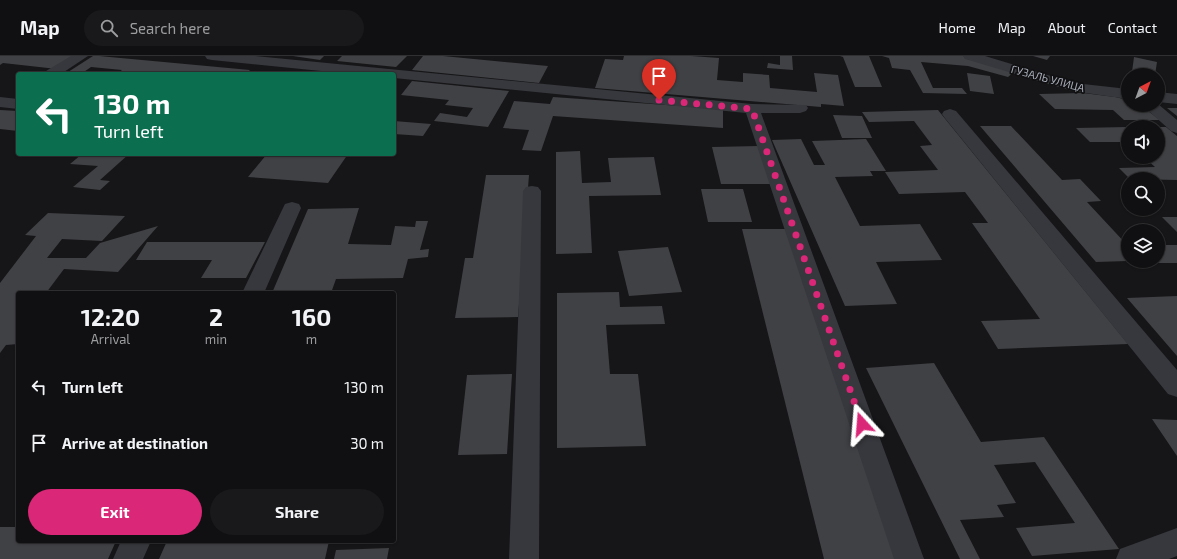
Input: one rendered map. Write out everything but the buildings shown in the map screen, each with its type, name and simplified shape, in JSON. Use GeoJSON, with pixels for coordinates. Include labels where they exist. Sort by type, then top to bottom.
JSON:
{"type":"FeatureCollection","features":[{"type":"Feature","properties":{"kind":"street"},"geometry":{"type":"LineString","coordinates":[[54,72],[81,56]]}},
{"type":"Feature","properties":{"kind":"street"},"geometry":{"type":"LineString","coordinates":[[212,56],[322,61],[752,109],[800,108]]}},
{"type":"Feature","properties":{"kind":"street","name":"ГУЗАЛЬ УЛИЦА"},"geometry":{"type":"LineString","coordinates":[[970,56],[1072,87],[1121,93]]}},
{"type":"Feature","properties":{"kind":"street"},"geometry":{"type":"LineString","coordinates":[[7,103],[16,96]]}},
{"type":"Feature","properties":{"kind":"street"},"geometry":{"type":"LineString","coordinates":[[1165,98],[1177,99]]}},
{"type":"Feature","properties":{"kind":"street"},"geometry":{"type":"LineString","coordinates":[[752,109],[909,559]]}},
{"type":"Feature","properties":{"kind":"street"},"geometry":{"type":"LineString","coordinates":[[1158,112],[1177,128]]}},
{"type":"Feature","properties":{"kind":"street"},"geometry":{"type":"LineString","coordinates":[[950,114],[1177,387]]}},
{"type":"Feature","properties":{"kind":"street"},"geometry":{"type":"LineString","coordinates":[[524,559],[532,191]]}},
{"type":"Feature","properties":{"kind":"street"},"geometry":{"type":"LineString","coordinates":[[254,291],[292,208]]}},
{"type":"Feature","properties":{"kind":"street"},"geometry":{"type":"LineString","coordinates":[[1131,559],[1177,542]]}},
{"type":"Feature","properties":{"kind":"street"},"geometry":{"type":"LineString","coordinates":[[128,559],[135,543]]}},
{"type":"Feature","properties":{"kind":"route"},"geometry":{"type":"LineString","coordinates":[[659,100],[752,109],[862,424]]}}]}
